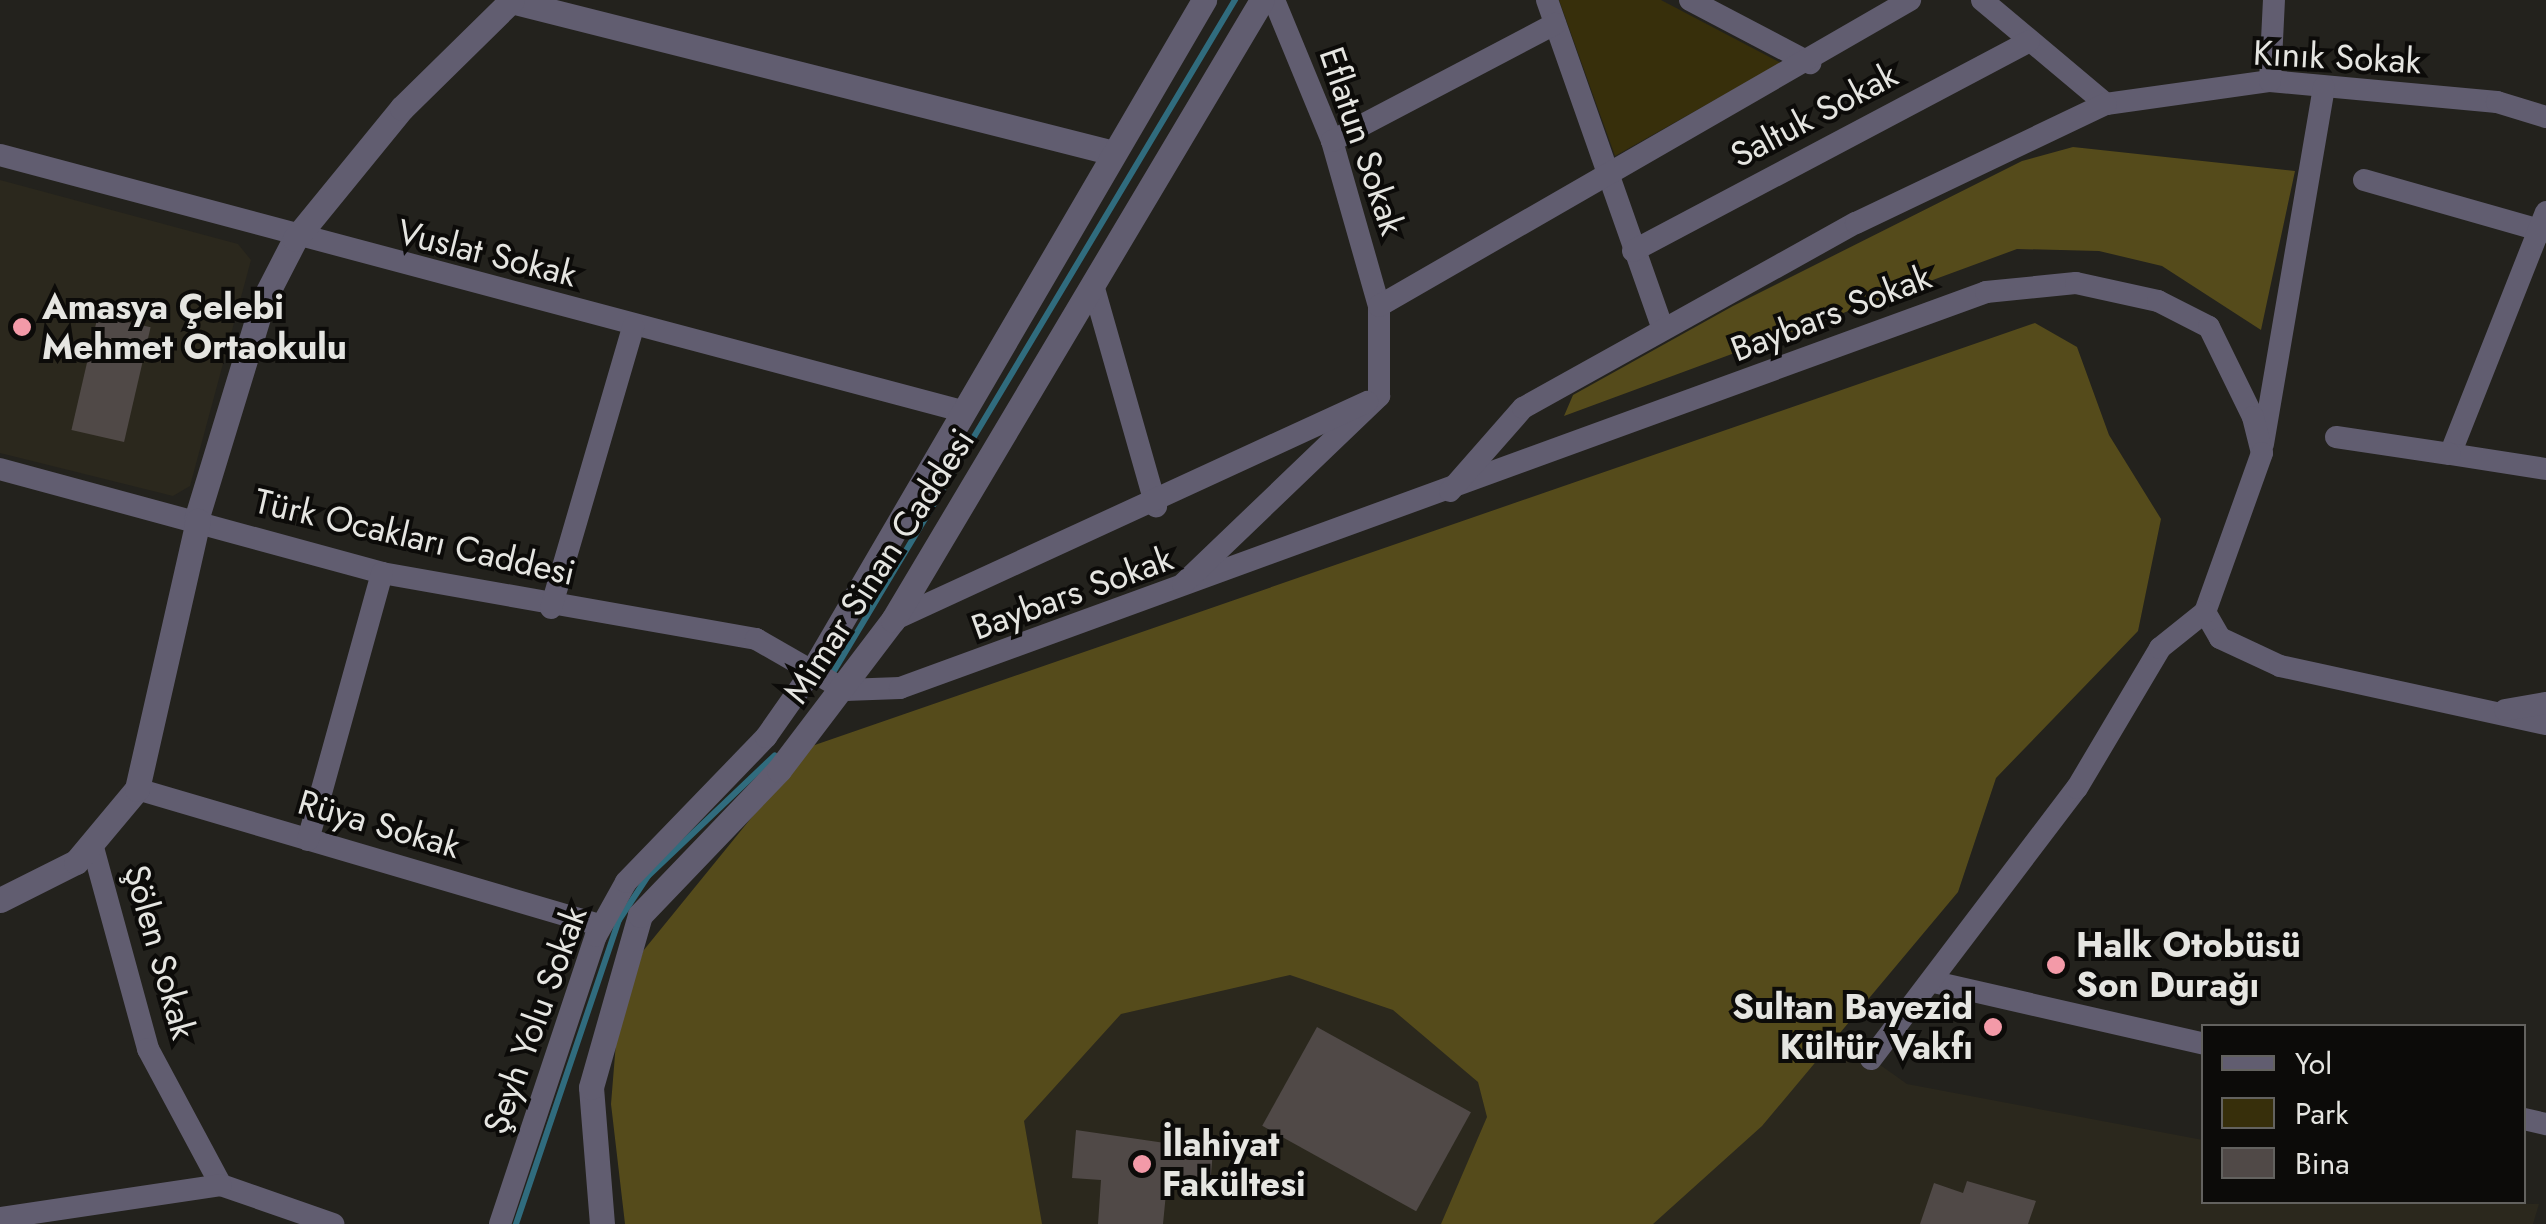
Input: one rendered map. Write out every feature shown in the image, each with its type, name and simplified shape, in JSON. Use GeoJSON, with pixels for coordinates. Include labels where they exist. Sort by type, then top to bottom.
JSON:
{"type":"FeatureCollection","features":[{"type":"Feature","properties":{"kind":"street"},"geometry":{"type":"LineString","coordinates":[[0,900],[76,862],[137,790],[197,521],[263,301],[295,239],[402,108],[510,0],[1110,152]]}},
{"type":"Feature","properties":{"kind":"street","name":"Mimar Sinan Caddesi"},"geometry":{"type":"LineString","coordinates":[[812,670],[958,410],[1204,0]]}},
{"type":"Feature","properties":{"kind":"street","name":"Mimar Sinan Caddesi"},"geometry":{"type":"LineString","coordinates":[[602,1224],[591,1088],[640,914],[845,690],[894,620],[1095,292],[1262,0]]}},
{"type":"Feature","properties":{"kind":"street","name":"Eflatun Sokak"},"geometry":{"type":"LineString","coordinates":[[1274,0],[1332,141],[1379,306],[1379,396]]}},
{"type":"Feature","properties":{"kind":"street"},"geometry":{"type":"LineString","coordinates":[[1547,0],[1663,330]]}},
{"type":"Feature","properties":{"kind":"street"},"geometry":{"type":"LineString","coordinates":[[1690,0],[1810,63]]}},
{"type":"Feature","properties":{"kind":"street"},"geometry":{"type":"LineString","coordinates":[[1982,0],[2106,104]]}},
{"type":"Feature","properties":{"kind":"street"},"geometry":{"type":"LineString","coordinates":[[2270,81],[2274,0]]}},
{"type":"Feature","properties":{"kind":"street"},"geometry":{"type":"LineString","coordinates":[[1379,306],[1810,63],[1893,3]]}},
{"type":"Feature","properties":{"kind":"street"},"geometry":{"type":"LineString","coordinates":[[1332,141],[1555,24]]}},
{"type":"Feature","properties":{"kind":"street","name":"Saltuk Sokak"},"geometry":{"type":"LineString","coordinates":[[1632,250],[2029,42]]}},
{"type":"Feature","properties":{"kind":"street","name":"Kınık Sokak"},"geometry":{"type":"LineString","coordinates":[[1450,490],[1524,408],[1856,223],[2106,104],[2270,81],[2496,102],[2546,116]]}},
{"type":"Feature","properties":{"kind":"street"},"geometry":{"type":"LineString","coordinates":[[1871,1059],[1934,982],[2078,788],[2160,648],[2205,612],[2262,452],[2324,87]]}},
{"type":"Feature","properties":{"kind":"street","name":"Vuslat Sokak"},"geometry":{"type":"LineString","coordinates":[[0,156],[295,239],[958,410]]}},
{"type":"Feature","properties":{"kind":"street"},"geometry":{"type":"LineString","coordinates":[[2364,180],[2544,225],[2450,454]]}},
{"type":"Feature","properties":{"kind":"street","name":"Baybars Sokak"},"geometry":{"type":"LineString","coordinates":[[845,690],[900,688],[1174,594],[1986,292],[2076,283],[2158,301],[2208,327],[2262,452]]}},
{"type":"Feature","properties":{"kind":"street"},"geometry":{"type":"LineString","coordinates":[[1095,292],[1156,506]]}},
{"type":"Feature","properties":{"kind":"street"},"geometry":{"type":"LineString","coordinates":[[552,608],[633,327]]}},
{"type":"Feature","properties":{"kind":"street"},"geometry":{"type":"LineString","coordinates":[[894,620],[1156,506],[1379,396]]}},
{"type":"Feature","properties":{"kind":"street"},"geometry":{"type":"LineString","coordinates":[[1174,594],[1379,396]]}},
{"type":"Feature","properties":{"kind":"street"},"geometry":{"type":"LineString","coordinates":[[2336,437],[2546,469]]}},
{"type":"Feature","properties":{"kind":"street","name":"Türk Ocakları Caddesi"},"geometry":{"type":"LineString","coordinates":[[0,469],[382,573],[552,608],[756,640],[845,690]]}},
{"type":"Feature","properties":{"kind":"street"},"geometry":{"type":"LineString","coordinates":[[308,840],[382,573]]}},
{"type":"Feature","properties":{"kind":"street"},"geometry":{"type":"LineString","coordinates":[[2205,612],[2220,638],[2280,666],[2546,724]]}},
{"type":"Feature","properties":{"kind":"street","name":"Şeyh Yolu Sokak"},"geometry":{"type":"LineString","coordinates":[[500,1224],[601,926],[626,882],[766,737],[812,670]]}},
{"type":"Feature","properties":{"kind":"street"},"geometry":{"type":"LineString","coordinates":[[2490,712],[2546,704]]}},
{"type":"Feature","properties":{"kind":"street","name":"Rüya Sokak"},"geometry":{"type":"LineString","coordinates":[[137,790],[601,926]]}},
{"type":"Feature","properties":{"kind":"street","name":"Şölen Sokak"},"geometry":{"type":"LineString","coordinates":[[92,844],[148,1049],[221,1185]]}},
{"type":"Feature","properties":{"kind":"street"},"geometry":{"type":"LineString","coordinates":[[1934,982],[2201,1043]]}},
{"type":"Feature","properties":{"kind":"street"},"geometry":{"type":"LineString","coordinates":[[0,1218],[221,1185],[333,1224]]}},
{"type":"Feature","properties":{"kind":"shaded area"},"geometry":{"type":"Polygon","coordinates":[[[2073,147],[2295,171],[2261,330],[2162,266],[2099,251],[2017,249],[1564,416],[1573,395],[1733,306],[2022,161],[2073,147]]]}},
{"type":"Feature","properties":{"kind":"shaded area"},"geometry":{"type":"Polygon","coordinates":[[[0,180],[238,244],[251,260],[190,486],[173,496],[0,453],[0,180]]]}},
{"type":"Feature","properties":{"kind":"shaded area"},"geometry":{"type":"Polygon","coordinates":[[[2035,323],[2077,347],[2109,435],[2161,519],[2138,631],[1996,778],[1958,892],[1762,1126],[1653,1224],[1441,1224],[1487,1117],[1478,1082],[1393,1010],[1290,975],[1121,1014],[1024,1121],[1042,1224],[625,1224],[611,1104],[617,1030],[643,951],[809,747],[2035,323]]]}},
{"type":"Feature","properties":{"kind":"shaded area"},"geometry":{"type":"Polygon","coordinates":[[[1102,828],[1845,1040],[1907,1084],[2201,1140],[2201,1204],[2539,1204],[2533,1224],[882,1224],[1102,828]]]}},
{"type":"Feature","properties":{"kind":"green space"},"geometry":{"type":"Polygon","coordinates":[[[1559,0],[1661,0],[1781,63],[1615,156],[1559,0]]]}},
{"type":"Feature","properties":{"kind":"building"},"geometry":{"type":"Polygon","coordinates":[[[98,315],[151,327],[124,442],[71,430],[98,315]]]}},
{"type":"Feature","properties":{"kind":"building"},"geometry":{"type":"Polygon","coordinates":[[[1317,1027],[1471,1112],[1416,1211],[1262,1126],[1317,1027]]]}},
{"type":"Feature","properties":{"kind":"building","name":"İlahiyat Fakültesi"},"geometry":{"type":"Polygon","coordinates":[[[1076,1130],[1213,1150],[1210,1187],[1167,1183],[1163,1224],[1098,1224],[1101,1180],[1072,1178],[1076,1130]]]}},
{"type":"Feature","properties":{"kind":"building"},"geometry":{"type":"Polygon","coordinates":[[[1967,1181],[2036,1201],[2028,1224],[1920,1224],[1934,1183],[1963,1193],[1967,1181]]]}},
{"type":"Feature","properties":{"kind":"waterway"},"geometry":{"type":"LineString","coordinates":[[831,676],[1235,0]]}},
{"type":"Feature","properties":{"kind":"waterway"},"geometry":{"type":"LineString","coordinates":[[516,1224],[619,920],[648,876],[775,755]]}},
{"type":"Feature","properties":{"kind":"place","name":"Amasya Çelebi Mehmet Ortaokulu"},"geometry":{"type":"Point","coordinates":[22,327]}},
{"type":"Feature","properties":{"kind":"place","name":"Halk Otobüsü Son Durağı"},"geometry":{"type":"Point","coordinates":[2056,965]}},
{"type":"Feature","properties":{"kind":"place","name":"Sultan Bayezid Kültür Vakfı"},"geometry":{"type":"Point","coordinates":[1993,1027]}},
{"type":"Feature","properties":{"kind":"place","name":"İlahiyat Fakültesi"},"geometry":{"type":"Point","coordinates":[1142,1164]}}]}
